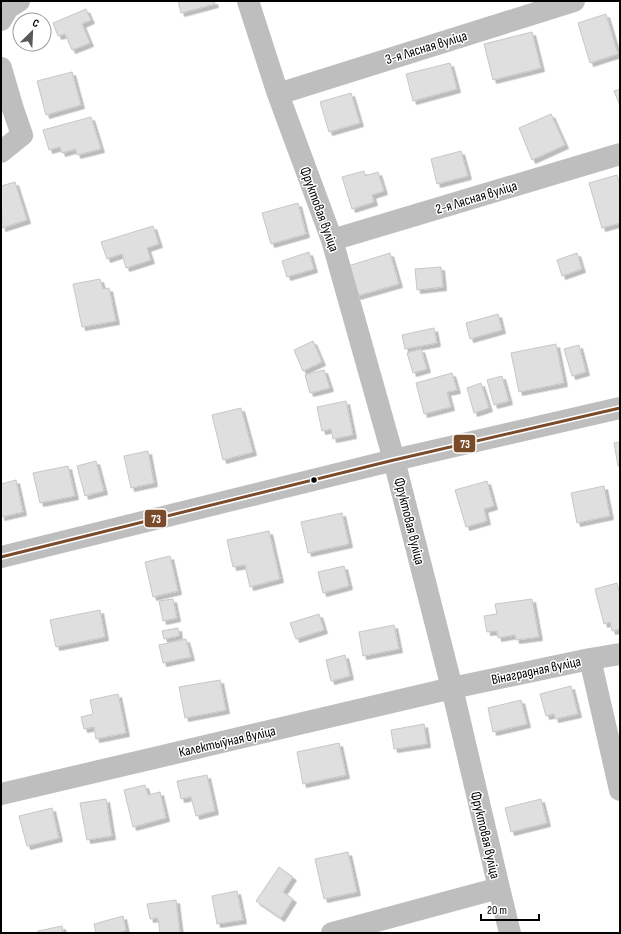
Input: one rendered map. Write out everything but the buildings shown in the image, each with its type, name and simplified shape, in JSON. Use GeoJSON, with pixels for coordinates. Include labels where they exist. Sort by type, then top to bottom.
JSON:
{"type":"FeatureCollection","features":[{"type":"Feature","properties":{"kind":"street"},"geometry":{"type":"LineString","coordinates":[[1,20],[8,8],[19,1]]}},
{"type":"Feature","properties":{"kind":"street","name":"Фруктовая вуліца"},"geometry":{"type":"LineString","coordinates":[[248,1],[278,94],[332,240],[394,460],[452,688],[498,888],[510,933]]}},
{"type":"Feature","properties":{"kind":"street","name":"3-я Лясная вуліца"},"geometry":{"type":"LineString","coordinates":[[278,94],[574,1]]}},
{"type":"Feature","properties":{"kind":"street"},"geometry":{"type":"LineString","coordinates":[[1,68],[22,135],[1,152]]}},
{"type":"Feature","properties":{"kind":"street","name":"2-я Лясная вуліца"},"geometry":{"type":"LineString","coordinates":[[332,240],[620,154]]}},
{"type":"Feature","properties":{"kind":"street"},"geometry":{"type":"LineString","coordinates":[[1,557],[394,460],[620,408]]}},
{"type":"Feature","properties":{"kind":"street","name":"Вінаградная вуліца"},"geometry":{"type":"LineString","coordinates":[[452,688],[620,654]]}},
{"type":"Feature","properties":{"kind":"street"},"geometry":{"type":"LineString","coordinates":[[590,659],[620,790]]}},
{"type":"Feature","properties":{"kind":"street","name":"Калектыўная вуліца"},"geometry":{"type":"LineString","coordinates":[[1,794],[452,688]]}},
{"type":"Feature","properties":{"kind":"street"},"geometry":{"type":"LineString","coordinates":[[337,932],[498,888]]}},
{"type":"Feature","properties":{"kind":"transit line","name":"73"},"geometry":{"type":"LineString","coordinates":[[1,557],[394,460],[620,408]]}}]}
